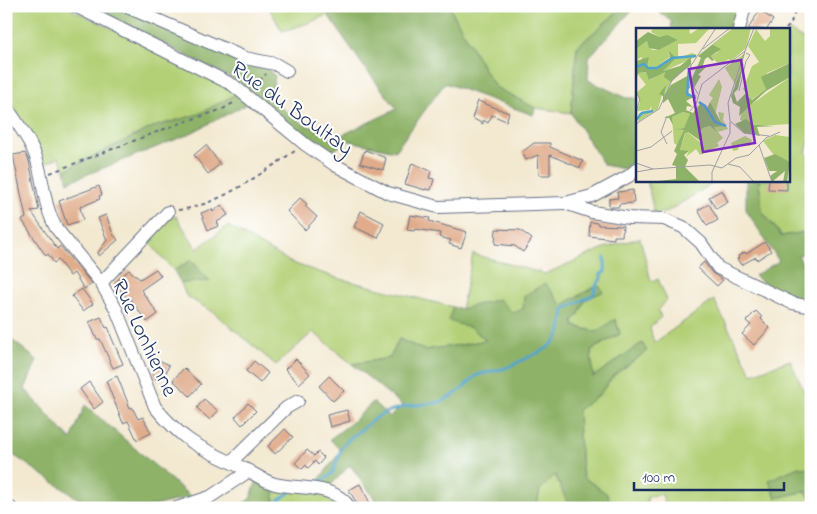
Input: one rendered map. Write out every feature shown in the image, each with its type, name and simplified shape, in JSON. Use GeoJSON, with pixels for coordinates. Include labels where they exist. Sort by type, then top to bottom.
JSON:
{"type":"FeatureCollection","features":[{"type":"Feature","properties":{"kind":"street","name":"Rue du Boultay"},"geometry":{"type":"LineString","coordinates":[[75,6],[232,85],[306,145],[335,164],[388,193],[438,207],[565,203],[592,196],[629,176],[636,170]]}},
{"type":"Feature","properties":{"kind":"street"},"geometry":{"type":"LineString","coordinates":[[124,6],[245,58],[275,64],[287,71]]}},
{"type":"Feature","properties":{"kind":"street"},"geometry":{"type":"LineString","coordinates":[[739,28],[745,6]]}},
{"type":"Feature","properties":{"kind":"street","name":"Rue Lonhienne"},"geometry":{"type":"LineString","coordinates":[[6,106],[20,127],[36,158],[49,216],[56,228],[101,283],[116,309],[155,407],[164,418],[188,440],[275,484],[313,488],[329,492],[345,500],[350,508]]}},
{"type":"Feature","properties":{"kind":"street"},"geometry":{"type":"LineString","coordinates":[[565,203],[592,212],[629,218],[664,219],[684,227],[701,243],[718,268],[792,303],[811,307]]}},
{"type":"Feature","properties":{"kind":"street"},"geometry":{"type":"LineString","coordinates":[[101,283],[168,212]]}},
{"type":"Feature","properties":{"kind":"street"},"geometry":{"type":"LineString","coordinates":[[231,462],[286,408],[298,401]]}},
{"type":"Feature","properties":{"kind":"street"},"geometry":{"type":"LineString","coordinates":[[177,508],[210,498],[249,471]]}},
{"type":"Feature","properties":{"kind":"street"},"geometry":{"type":"LineString","coordinates":[[6,506],[11,508]]}},
{"type":"Feature","properties":{"kind":"path"},"geometry":{"type":"LineString","coordinates":[[787,28],[797,6]]}},
{"type":"Feature","properties":{"kind":"path"},"geometry":{"type":"LineString","coordinates":[[41,176],[175,125],[223,109],[246,95],[275,64]]}},
{"type":"Feature","properties":{"kind":"path"},"geometry":{"type":"LineString","coordinates":[[168,212],[192,209],[236,189],[306,145]]}},
{"type":"Feature","properties":{"kind":"green space"},"geometry":{"type":"Polygon","coordinates":[[[6,6],[64,6],[155,49],[238,93],[199,114],[153,127],[65,170],[59,157],[43,164],[25,126],[6,96],[6,6]]]}},
{"type":"Feature","properties":{"kind":"green space"},"geometry":{"type":"Polygon","coordinates":[[[89,6],[113,6],[263,65],[275,76],[270,100],[305,125],[342,135],[397,109],[362,64],[328,15],[342,6],[449,6],[495,87],[535,108],[533,115],[445,83],[395,151],[345,140],[342,145],[327,154],[284,124],[237,81],[89,6]]]}},
{"type":"Feature","properties":{"kind":"green space"},"geometry":{"type":"Polygon","coordinates":[[[268,6],[342,6],[313,21],[282,31],[268,6]]]}},
{"type":"Feature","properties":{"kind":"green space"},"geometry":{"type":"Polygon","coordinates":[[[449,6],[624,6],[577,47],[571,113],[535,108],[495,87],[449,6]]]}},
{"type":"Feature","properties":{"kind":"green space"},"geometry":{"type":"Polygon","coordinates":[[[624,6],[636,6],[589,57],[588,80],[626,98],[636,98],[636,160],[624,169],[604,165],[571,113],[577,47],[624,6]]]}},
{"type":"Feature","properties":{"kind":"green space"},"geometry":{"type":"Polygon","coordinates":[[[651,6],[741,6],[736,28],[671,28],[672,22],[651,6]]]}},
{"type":"Feature","properties":{"kind":"green space"},"geometry":{"type":"Polygon","coordinates":[[[790,31],[811,44],[811,138],[806,152],[811,157],[811,231],[782,236],[762,211],[759,181],[790,181],[790,31]]]}},
{"type":"Feature","properties":{"kind":"green space"},"geometry":{"type":"Polygon","coordinates":[[[238,93],[247,104],[187,135],[68,182],[65,170],[153,127],[199,114],[238,93]]]}},
{"type":"Feature","properties":{"kind":"green space"},"geometry":{"type":"Polygon","coordinates":[[[647,181],[716,181],[665,213],[654,213],[647,181]]]}},
{"type":"Feature","properties":{"kind":"green space"},"geometry":{"type":"Polygon","coordinates":[[[746,181],[759,181],[762,211],[781,236],[811,231],[811,253],[798,255],[811,281],[811,301],[777,293],[754,276],[779,261],[746,210],[746,181]]]}},
{"type":"Feature","properties":{"kind":"green space"},"geometry":{"type":"Polygon","coordinates":[[[176,216],[197,249],[228,226],[292,263],[337,278],[453,307],[450,321],[471,328],[486,340],[424,350],[399,339],[390,358],[352,364],[313,332],[276,365],[213,312],[186,296],[181,283],[209,281],[191,260],[174,271],[147,240],[166,220],[176,216]]]}},
{"type":"Feature","properties":{"kind":"green space"},"geometry":{"type":"Polygon","coordinates":[[[640,238],[651,281],[658,279],[667,300],[658,310],[661,317],[650,328],[654,343],[714,300],[752,374],[790,360],[811,407],[811,469],[798,468],[769,480],[776,498],[806,491],[811,499],[811,508],[666,508],[662,494],[647,497],[648,508],[613,508],[607,494],[583,477],[577,409],[599,395],[614,375],[646,351],[642,343],[593,377],[591,350],[620,334],[616,320],[597,332],[574,326],[573,320],[578,316],[585,300],[604,291],[598,285],[562,305],[513,313],[499,299],[461,309],[473,254],[545,274],[604,248],[640,238]]]}},
{"type":"Feature","properties":{"kind":"green space"},"geometry":{"type":"Polygon","coordinates":[[[191,260],[210,281],[181,283],[174,271],[191,260]]]}},
{"type":"Feature","properties":{"kind":"green space"},"geometry":{"type":"Polygon","coordinates":[[[545,283],[562,305],[598,285],[604,291],[585,300],[578,316],[573,320],[574,326],[597,332],[615,319],[620,334],[591,350],[593,377],[642,343],[647,351],[614,375],[599,395],[578,410],[583,477],[607,494],[613,508],[570,508],[555,475],[540,490],[536,508],[379,508],[350,465],[330,486],[315,485],[341,451],[330,439],[351,423],[373,402],[390,417],[402,405],[352,364],[390,358],[399,339],[424,350],[486,340],[471,328],[449,321],[453,307],[461,309],[499,299],[513,313],[523,309],[524,296],[545,283]]]}},
{"type":"Feature","properties":{"kind":"green space"},"geometry":{"type":"Polygon","coordinates":[[[6,335],[37,360],[25,389],[71,440],[85,405],[191,497],[145,508],[92,508],[6,450],[6,381],[14,373],[6,355],[6,335]]]}},
{"type":"Feature","properties":{"kind":"green space"},"geometry":{"type":"Polygon","coordinates":[[[798,467],[811,469],[811,499],[806,491],[776,498],[769,480],[798,467]]]}},
{"type":"Feature","properties":{"kind":"green space"},"geometry":{"type":"Polygon","coordinates":[[[555,475],[570,508],[536,508],[540,490],[555,475]]]}},
{"type":"Feature","properties":{"kind":"green space"},"geometry":{"type":"Polygon","coordinates":[[[258,478],[274,486],[274,508],[236,508],[250,499],[258,478]]]}},
{"type":"Feature","properties":{"kind":"green space"},"geometry":{"type":"Polygon","coordinates":[[[274,486],[322,495],[340,503],[345,508],[274,508],[274,486]]]}},
{"type":"Feature","properties":{"kind":"building"},"geometry":{"type":"Polygon","coordinates":[[[760,10],[773,20],[768,28],[749,28],[760,10]]]}},
{"type":"Feature","properties":{"kind":"building"},"geometry":{"type":"Polygon","coordinates":[[[478,101],[509,113],[506,121],[492,115],[488,123],[483,120],[483,124],[472,118],[478,101]]]}},
{"type":"Feature","properties":{"kind":"building"},"geometry":{"type":"Polygon","coordinates":[[[534,143],[550,143],[550,147],[583,161],[580,168],[550,155],[550,175],[539,175],[538,155],[526,160],[522,152],[534,143]]]}},
{"type":"Feature","properties":{"kind":"building"},"geometry":{"type":"Polygon","coordinates":[[[206,145],[220,164],[208,174],[194,155],[206,145]]]}},
{"type":"Feature","properties":{"kind":"building"},"geometry":{"type":"Polygon","coordinates":[[[365,150],[386,158],[383,170],[360,163],[365,150]]]}},
{"type":"Feature","properties":{"kind":"building"},"geometry":{"type":"Polygon","coordinates":[[[25,153],[29,161],[39,210],[31,211],[57,249],[60,246],[92,284],[84,289],[74,273],[70,276],[58,260],[54,263],[48,254],[46,256],[22,220],[26,218],[13,155],[25,153]]]}},
{"type":"Feature","properties":{"kind":"building"},"geometry":{"type":"Polygon","coordinates":[[[412,163],[431,171],[429,178],[434,179],[431,190],[405,184],[412,163]]]}},
{"type":"Feature","properties":{"kind":"building"},"geometry":{"type":"Polygon","coordinates":[[[769,181],[787,181],[787,190],[768,189],[769,181]]]}},
{"type":"Feature","properties":{"kind":"building"},"geometry":{"type":"Polygon","coordinates":[[[99,186],[102,195],[99,196],[100,199],[80,207],[83,220],[67,225],[59,201],[99,186]]]}},
{"type":"Feature","properties":{"kind":"building"},"geometry":{"type":"Polygon","coordinates":[[[633,190],[634,203],[619,204],[619,207],[609,207],[609,199],[618,198],[617,192],[633,190]]]}},
{"type":"Feature","properties":{"kind":"building"},"geometry":{"type":"Polygon","coordinates":[[[722,190],[728,202],[716,209],[709,197],[722,190]]]}},
{"type":"Feature","properties":{"kind":"building"},"geometry":{"type":"Polygon","coordinates":[[[300,198],[307,204],[305,206],[317,217],[305,230],[287,211],[300,198]]]}},
{"type":"Feature","properties":{"kind":"building"},"geometry":{"type":"Polygon","coordinates":[[[709,204],[718,220],[707,226],[698,210],[709,204]]]}},
{"type":"Feature","properties":{"kind":"building"},"geometry":{"type":"Polygon","coordinates":[[[221,205],[228,215],[217,222],[219,226],[208,230],[201,213],[212,209],[213,212],[221,205]]]}},
{"type":"Feature","properties":{"kind":"building"},"geometry":{"type":"Polygon","coordinates":[[[361,211],[384,223],[378,238],[354,227],[361,211]]]}},
{"type":"Feature","properties":{"kind":"building"},"geometry":{"type":"Polygon","coordinates":[[[106,215],[113,234],[118,240],[99,256],[97,254],[107,240],[98,218],[106,215]]]}},
{"type":"Feature","properties":{"kind":"building"},"geometry":{"type":"Polygon","coordinates":[[[410,215],[430,218],[429,221],[467,232],[461,248],[449,244],[451,240],[439,237],[440,233],[415,229],[414,231],[407,230],[410,215]]]}},
{"type":"Feature","properties":{"kind":"building"},"geometry":{"type":"Polygon","coordinates":[[[590,222],[598,223],[598,225],[623,226],[622,236],[614,236],[614,239],[589,236],[590,222]]]}},
{"type":"Feature","properties":{"kind":"building"},"geometry":{"type":"Polygon","coordinates":[[[496,229],[520,230],[532,239],[523,252],[515,246],[495,244],[496,229]]]}},
{"type":"Feature","properties":{"kind":"building"},"geometry":{"type":"Polygon","coordinates":[[[765,242],[771,251],[757,260],[756,257],[741,265],[737,259],[739,258],[738,256],[745,252],[746,254],[765,242]]]}},
{"type":"Feature","properties":{"kind":"building"},"geometry":{"type":"Polygon","coordinates":[[[704,262],[712,273],[723,280],[717,286],[698,268],[704,262]]]}},
{"type":"Feature","properties":{"kind":"building"},"geometry":{"type":"Polygon","coordinates":[[[156,269],[161,276],[141,290],[158,314],[147,322],[130,299],[114,283],[129,270],[140,279],[156,269]]]}},
{"type":"Feature","properties":{"kind":"building"},"geometry":{"type":"Polygon","coordinates":[[[82,289],[93,304],[83,311],[72,296],[82,289]]]}},
{"type":"Feature","properties":{"kind":"building"},"geometry":{"type":"Polygon","coordinates":[[[756,311],[770,328],[754,345],[742,334],[751,325],[746,321],[756,311]]]}},
{"type":"Feature","properties":{"kind":"building"},"geometry":{"type":"Polygon","coordinates":[[[101,317],[106,328],[108,327],[123,364],[113,368],[100,339],[97,339],[89,322],[101,317]]]}},
{"type":"Feature","properties":{"kind":"building"},"geometry":{"type":"Polygon","coordinates":[[[296,359],[310,374],[299,384],[285,369],[296,359]]]}},
{"type":"Feature","properties":{"kind":"building"},"geometry":{"type":"Polygon","coordinates":[[[159,360],[169,365],[166,373],[158,382],[152,372],[159,360]]]}},
{"type":"Feature","properties":{"kind":"building"},"geometry":{"type":"Polygon","coordinates":[[[254,361],[268,373],[260,383],[246,371],[254,361]]]}},
{"type":"Feature","properties":{"kind":"building"},"geometry":{"type":"Polygon","coordinates":[[[184,368],[201,384],[190,396],[173,380],[184,368]]]}},
{"type":"Feature","properties":{"kind":"building"},"geometry":{"type":"Polygon","coordinates":[[[117,376],[130,408],[132,407],[138,419],[143,417],[151,433],[137,440],[128,421],[123,423],[106,381],[117,376]]]}},
{"type":"Feature","properties":{"kind":"building"},"geometry":{"type":"Polygon","coordinates":[[[329,376],[344,391],[333,401],[319,386],[329,376]]]}},
{"type":"Feature","properties":{"kind":"building"},"geometry":{"type":"Polygon","coordinates":[[[89,382],[103,402],[94,409],[80,389],[89,382]]]}},
{"type":"Feature","properties":{"kind":"building"},"geometry":{"type":"Polygon","coordinates":[[[204,399],[218,411],[210,420],[197,408],[204,399]]]}},
{"type":"Feature","properties":{"kind":"building"},"geometry":{"type":"Polygon","coordinates":[[[248,403],[256,411],[242,425],[235,417],[248,403]]]}},
{"type":"Feature","properties":{"kind":"building"},"geometry":{"type":"Polygon","coordinates":[[[347,410],[350,421],[330,427],[327,415],[347,410]]]}},
{"type":"Feature","properties":{"kind":"building"},"geometry":{"type":"Polygon","coordinates":[[[285,429],[293,437],[275,454],[268,446],[285,429]]]}},
{"type":"Feature","properties":{"kind":"building"},"geometry":{"type":"Polygon","coordinates":[[[307,450],[314,456],[318,452],[324,458],[318,465],[315,461],[308,468],[306,465],[302,469],[295,463],[307,450]]]}},
{"type":"Feature","properties":{"kind":"building"},"geometry":{"type":"Polygon","coordinates":[[[360,484],[372,508],[360,508],[349,490],[360,484]]]}},
{"type":"Feature","properties":{"kind":"waterway"},"geometry":{"type":"LineString","coordinates":[[320,482],[332,474],[342,447],[348,440],[377,417],[389,411],[408,406],[441,402],[457,393],[477,375],[506,368],[546,349],[556,340],[561,331],[564,309],[593,295],[601,279],[601,274],[605,272],[605,258]]}},
{"type":"Feature","properties":{"kind":"waterway"},"geometry":{"type":"LineString","coordinates":[[269,508],[290,492]]}}]}
